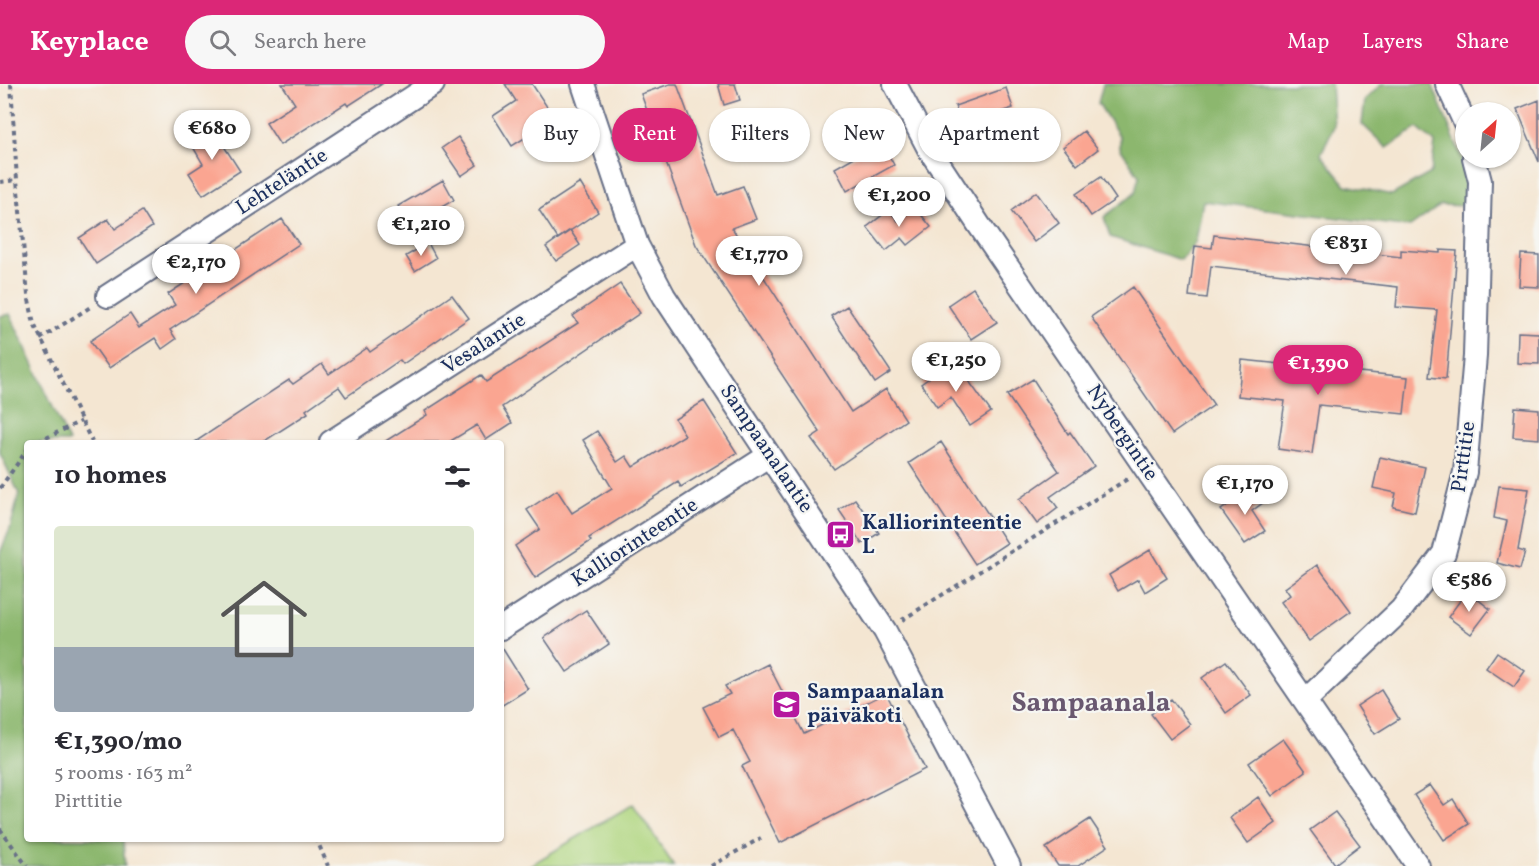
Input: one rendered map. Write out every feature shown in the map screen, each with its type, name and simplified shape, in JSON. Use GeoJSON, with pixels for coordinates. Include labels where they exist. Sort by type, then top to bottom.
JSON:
{"type":"FeatureCollection","features":[{"type":"Feature","properties":{"kind":"street","name":"Lehteläntie"},"geometry":{"type":"LineString","coordinates":[[108,296],[433,84]]}},
{"type":"Feature","properties":{"kind":"street","name":"Sampaanalantie"},"geometry":{"type":"LineString","coordinates":[[583,84],[637,245],[664,296],[768,456],[819,528],[885,632],[1009,866]]}},
{"type":"Feature","properties":{"kind":"street","name":"Nybergintie"},"geometry":{"type":"LineString","coordinates":[[896,84],[929,149],[1418,866]]}},
{"type":"Feature","properties":{"kind":"street"},"geometry":{"type":"LineString","coordinates":[[1447,84],[1455,102]]}},
{"type":"Feature","properties":{"kind":"street","name":"Pirttitie"},"geometry":{"type":"LineString","coordinates":[[1305,701],[1401,610],[1444,553],[1465,472],[1475,356],[1480,181],[1477,168]]}},
{"type":"Feature","properties":{"kind":"street","name":"Vesalantie"},"geometry":{"type":"LineString","coordinates":[[334,440],[637,245]]}},
{"type":"Feature","properties":{"kind":"street","name":"Kalliorinteentie"},"geometry":{"type":"LineString","coordinates":[[504,626],[768,456]]}},
{"type":"Feature","properties":{"kind":"path"},"geometry":{"type":"LineString","coordinates":[[11,84],[28,295],[40,339],[91,440]]}},
{"type":"Feature","properties":{"kind":"path"},"geometry":{"type":"LineString","coordinates":[[0,182],[17,180]]}},
{"type":"Feature","properties":{"kind":"path"},"geometry":{"type":"LineString","coordinates":[[40,339],[108,296]]}},
{"type":"Feature","properties":{"kind":"path"},"geometry":{"type":"LineString","coordinates":[[42,440],[81,421]]}},
{"type":"Feature","properties":{"kind":"path"},"geometry":{"type":"LineString","coordinates":[[0,488],[24,454]]}},
{"type":"Feature","properties":{"kind":"path"},"geometry":{"type":"LineString","coordinates":[[885,632],[1146,468]]}},
{"type":"Feature","properties":{"kind":"path"},"geometry":{"type":"LineString","coordinates":[[0,829],[27,866]]}},
{"type":"Feature","properties":{"kind":"path"},"geometry":{"type":"LineString","coordinates":[[711,866],[761,838]]}},
{"type":"Feature","properties":{"kind":"path"},"geometry":{"type":"LineString","coordinates":[[318,842],[328,866]]}},
{"type":"Feature","properties":{"kind":"green space"},"geometry":{"type":"Polygon","coordinates":[[[1103,84],[1331,84],[1334,126],[1321,154],[1346,185],[1392,195],[1431,173],[1435,143],[1417,128],[1387,148],[1362,124],[1365,100],[1382,84],[1432,84],[1455,141],[1455,168],[1466,168],[1470,178],[1467,206],[1441,205],[1410,227],[1203,201],[1196,241],[1181,260],[1110,237],[1104,217],[1135,193],[1139,176],[1120,148],[1120,137],[1098,103],[1103,84]]]}},
{"type":"Feature","properties":{"kind":"green space"},"geometry":{"type":"Polygon","coordinates":[[[10,314],[68,440],[24,440],[24,842],[123,842],[125,866],[0,866],[0,553],[10,529],[19,494],[0,453],[0,316],[10,314]]]}},
{"type":"Feature","properties":{"kind":"green space"},"geometry":{"type":"Polygon","coordinates":[[[633,804],[674,866],[529,866],[633,804]]]}},
{"type":"Feature","properties":{"kind":"building"},"geometry":{"type":"Polygon","coordinates":[[[282,84],[382,84],[348,106],[346,103],[280,145],[266,123],[295,104],[282,84]]]}},
{"type":"Feature","properties":{"kind":"building"},"geometry":{"type":"Polygon","coordinates":[[[505,84],[532,84],[548,108],[522,108],[522,140],[512,146],[493,116],[516,101],[505,84]]]}},
{"type":"Feature","properties":{"kind":"building"},"geometry":{"type":"Polygon","coordinates":[[[670,84],[677,84],[686,108],[646,108],[641,94],[670,84]]]}},
{"type":"Feature","properties":{"kind":"building"},"geometry":{"type":"Polygon","coordinates":[[[718,84],[735,84],[740,100],[724,105],[718,84]]]}},
{"type":"Feature","properties":{"kind":"building"},"geometry":{"type":"Polygon","coordinates":[[[1006,88],[1013,108],[956,108],[955,106],[1006,88]]]}},
{"type":"Feature","properties":{"kind":"building"},"geometry":{"type":"Polygon","coordinates":[[[1539,100],[1539,162],[1521,119],[1521,107],[1539,100]]]}},
{"type":"Feature","properties":{"kind":"building"},"geometry":{"type":"Polygon","coordinates":[[[211,126],[240,171],[203,195],[189,173],[203,164],[189,140],[211,126]]]}},
{"type":"Feature","properties":{"kind":"building"},"geometry":{"type":"Polygon","coordinates":[[[1084,131],[1098,149],[1077,165],[1063,147],[1084,131]]]}},
{"type":"Feature","properties":{"kind":"building"},"geometry":{"type":"Polygon","coordinates":[[[458,137],[477,165],[461,176],[442,148],[458,137]]]}},
{"type":"Feature","properties":{"kind":"building"},"geometry":{"type":"Polygon","coordinates":[[[697,138],[718,195],[743,186],[756,219],[732,228],[851,412],[886,389],[906,420],[834,469],[811,438],[820,432],[696,245],[666,162],[697,162],[697,138]]]}},
{"type":"Feature","properties":{"kind":"building"},"geometry":{"type":"Polygon","coordinates":[[[846,162],[892,162],[894,165],[847,191],[835,168],[846,162]]]}},
{"type":"Feature","properties":{"kind":"building"},"geometry":{"type":"Polygon","coordinates":[[[1101,177],[1116,199],[1091,216],[1076,194],[1101,177]]]}},
{"type":"Feature","properties":{"kind":"building"},"geometry":{"type":"Polygon","coordinates":[[[443,180],[454,200],[438,209],[444,218],[415,235],[398,206],[443,180]]]}},
{"type":"Feature","properties":{"kind":"building"},"geometry":{"type":"Polygon","coordinates":[[[580,183],[598,212],[558,239],[539,210],[580,183]]]}},
{"type":"Feature","properties":{"kind":"building"},"geometry":{"type":"Polygon","coordinates":[[[1036,192],[1059,223],[1034,242],[1011,211],[1036,192]]]}},
{"type":"Feature","properties":{"kind":"building"},"geometry":{"type":"Polygon","coordinates":[[[915,207],[931,227],[908,245],[902,238],[886,251],[867,227],[889,210],[898,221],[915,207]]]}},
{"type":"Feature","properties":{"kind":"building"},"geometry":{"type":"Polygon","coordinates":[[[142,211],[152,227],[96,264],[79,238],[108,219],[115,229],[142,211]]]}},
{"type":"Feature","properties":{"kind":"building"},"geometry":{"type":"Polygon","coordinates":[[[282,219],[299,244],[170,330],[176,339],[162,349],[155,338],[109,368],[90,341],[130,314],[139,328],[175,305],[168,294],[282,219]]]}},
{"type":"Feature","properties":{"kind":"building"},"geometry":{"type":"Polygon","coordinates":[[[570,230],[580,245],[556,261],[546,247],[570,230]]]}},
{"type":"Feature","properties":{"kind":"building"},"geometry":{"type":"Polygon","coordinates":[[[1214,235],[1401,257],[1401,250],[1440,253],[1440,250],[1457,251],[1446,379],[1429,377],[1437,310],[1396,307],[1398,287],[1211,266],[1207,298],[1189,296],[1195,246],[1212,248],[1214,235]]]}},
{"type":"Feature","properties":{"kind":"building"},"geometry":{"type":"Polygon","coordinates":[[[428,243],[436,258],[415,271],[406,256],[428,243]]]}},
{"type":"Feature","properties":{"kind":"building"},"geometry":{"type":"Polygon","coordinates":[[[1521,254],[1539,255],[1539,287],[1519,286],[1521,254]]]}},
{"type":"Feature","properties":{"kind":"building"},"geometry":{"type":"Polygon","coordinates":[[[620,284],[640,313],[502,407],[512,423],[486,440],[477,425],[452,440],[387,440],[427,415],[425,411],[481,375],[486,382],[578,323],[573,316],[620,284]]]}},
{"type":"Feature","properties":{"kind":"building"},"geometry":{"type":"Polygon","coordinates":[[[1133,287],[1214,405],[1172,434],[1091,317],[1133,287]]]}},
{"type":"Feature","properties":{"kind":"building"},"geometry":{"type":"Polygon","coordinates":[[[973,288],[997,322],[971,339],[948,305],[973,288]]]}},
{"type":"Feature","properties":{"kind":"building"},"geometry":{"type":"Polygon","coordinates":[[[452,295],[469,318],[403,364],[400,360],[346,397],[339,387],[306,410],[308,413],[266,440],[198,440],[289,380],[293,384],[322,364],[329,374],[367,348],[370,352],[452,295]]]}},
{"type":"Feature","properties":{"kind":"building"},"geometry":{"type":"Polygon","coordinates":[[[847,306],[891,372],[875,383],[831,316],[847,306]]]}},
{"type":"Feature","properties":{"kind":"building"},"geometry":{"type":"Polygon","coordinates":[[[1518,332],[1539,333],[1539,364],[1517,363],[1518,332]]]}},
{"type":"Feature","properties":{"kind":"building"},"geometry":{"type":"Polygon","coordinates":[[[954,360],[991,412],[970,426],[951,397],[937,407],[921,384],[954,360]]]}},
{"type":"Feature","properties":{"kind":"building"},"geometry":{"type":"Polygon","coordinates":[[[1242,360],[1408,377],[1404,414],[1319,405],[1312,454],[1278,449],[1285,401],[1238,396],[1242,360]]]}},
{"type":"Feature","properties":{"kind":"building"},"geometry":{"type":"Polygon","coordinates":[[[1033,379],[1068,434],[1070,432],[1094,466],[1050,497],[1058,508],[1037,524],[1019,499],[1059,471],[1007,395],[1033,379]]]}},
{"type":"Feature","properties":{"kind":"building"},"geometry":{"type":"Polygon","coordinates":[[[704,401],[737,453],[681,487],[678,482],[589,538],[591,541],[535,578],[515,546],[540,529],[527,510],[557,490],[572,513],[612,488],[583,440],[597,431],[617,462],[626,456],[633,467],[685,435],[675,419],[704,401]]]}},
{"type":"Feature","properties":{"kind":"building"},"geometry":{"type":"Polygon","coordinates":[[[1515,407],[1539,409],[1539,439],[1513,437],[1515,407]]]}},
{"type":"Feature","properties":{"kind":"building"},"geometry":{"type":"Polygon","coordinates":[[[941,442],[1007,543],[975,564],[909,463],[941,442]]]}},
{"type":"Feature","properties":{"kind":"building"},"geometry":{"type":"Polygon","coordinates":[[[1380,457],[1425,467],[1415,512],[1393,507],[1396,493],[1373,488],[1380,457]]]}},
{"type":"Feature","properties":{"kind":"building"},"geometry":{"type":"Polygon","coordinates":[[[1499,486],[1529,489],[1518,550],[1525,552],[1520,569],[1497,563],[1507,521],[1494,518],[1499,486]]]}},
{"type":"Feature","properties":{"kind":"building"},"geometry":{"type":"Polygon","coordinates":[[[1254,487],[1264,502],[1252,511],[1265,531],[1245,544],[1221,510],[1254,487]]]}},
{"type":"Feature","properties":{"kind":"building"},"geometry":{"type":"Polygon","coordinates":[[[855,499],[879,533],[862,544],[839,510],[855,499]]]}},
{"type":"Feature","properties":{"kind":"building"},"geometry":{"type":"Polygon","coordinates":[[[1150,550],[1167,578],[1145,592],[1138,579],[1118,591],[1109,575],[1150,550]]]}},
{"type":"Feature","properties":{"kind":"building"},"geometry":{"type":"Polygon","coordinates":[[[1317,565],[1351,611],[1309,641],[1281,602],[1290,595],[1285,588],[1317,565]]]}},
{"type":"Feature","properties":{"kind":"building"},"geometry":{"type":"Polygon","coordinates":[[[1467,591],[1490,609],[1471,634],[1448,617],[1467,591]]]}},
{"type":"Feature","properties":{"kind":"building"},"geometry":{"type":"Polygon","coordinates":[[[586,610],[609,644],[567,672],[544,638],[586,610]]]}},
{"type":"Feature","properties":{"kind":"building"},"geometry":{"type":"Polygon","coordinates":[[[504,651],[528,689],[504,704],[504,651]]]}},
{"type":"Feature","properties":{"kind":"building"},"geometry":{"type":"Polygon","coordinates":[[[1497,652],[1525,671],[1514,687],[1486,668],[1497,652]]]}},
{"type":"Feature","properties":{"kind":"building"},"geometry":{"type":"Polygon","coordinates":[[[1226,661],[1251,695],[1226,713],[1202,678],[1226,661]]]}},
{"type":"Feature","properties":{"kind":"building"},"geometry":{"type":"Polygon","coordinates":[[[768,664],[804,734],[886,693],[925,769],[780,843],[742,766],[750,762],[733,730],[719,737],[703,707],[730,694],[725,686],[768,664]]]}},
{"type":"Feature","properties":{"kind":"building"},"geometry":{"type":"Polygon","coordinates":[[[1381,690],[1399,719],[1375,734],[1357,706],[1381,690]]]}},
{"type":"Feature","properties":{"kind":"building"},"geometry":{"type":"Polygon","coordinates":[[[1171,699],[1190,724],[1170,739],[1151,714],[1171,699]]]}},
{"type":"Feature","properties":{"kind":"building"},"geometry":{"type":"Polygon","coordinates":[[[1283,739],[1306,771],[1272,796],[1249,763],[1283,739]]]}},
{"type":"Feature","properties":{"kind":"building"},"geometry":{"type":"Polygon","coordinates":[[[1430,785],[1444,805],[1453,799],[1469,824],[1444,840],[1414,795],[1430,785]]]}},
{"type":"Feature","properties":{"kind":"building"},"geometry":{"type":"Polygon","coordinates":[[[1258,797],[1276,823],[1248,843],[1230,818],[1258,797]]]}},
{"type":"Feature","properties":{"kind":"building"},"geometry":{"type":"Polygon","coordinates":[[[1335,812],[1360,845],[1335,864],[1310,830],[1335,812]]]}},
{"type":"Feature","properties":{"kind":"building"},"geometry":{"type":"Polygon","coordinates":[[[1090,819],[1108,846],[1078,866],[1058,866],[1046,848],[1090,819]]]}},
{"type":"Feature","properties":{"kind":"place","name":"Kalliorinteentie L"},"geometry":{"type":"Point","coordinates":[841,535]}},
{"type":"Feature","properties":{"kind":"place","name":"Sampaanalan päiväkoti"},"geometry":{"type":"Point","coordinates":[786,704]}},
{"type":"Feature","properties":{"kind":"district","name":"Sampaanala"},"geometry":{"type":"Point","coordinates":[1091,704]}}]}
